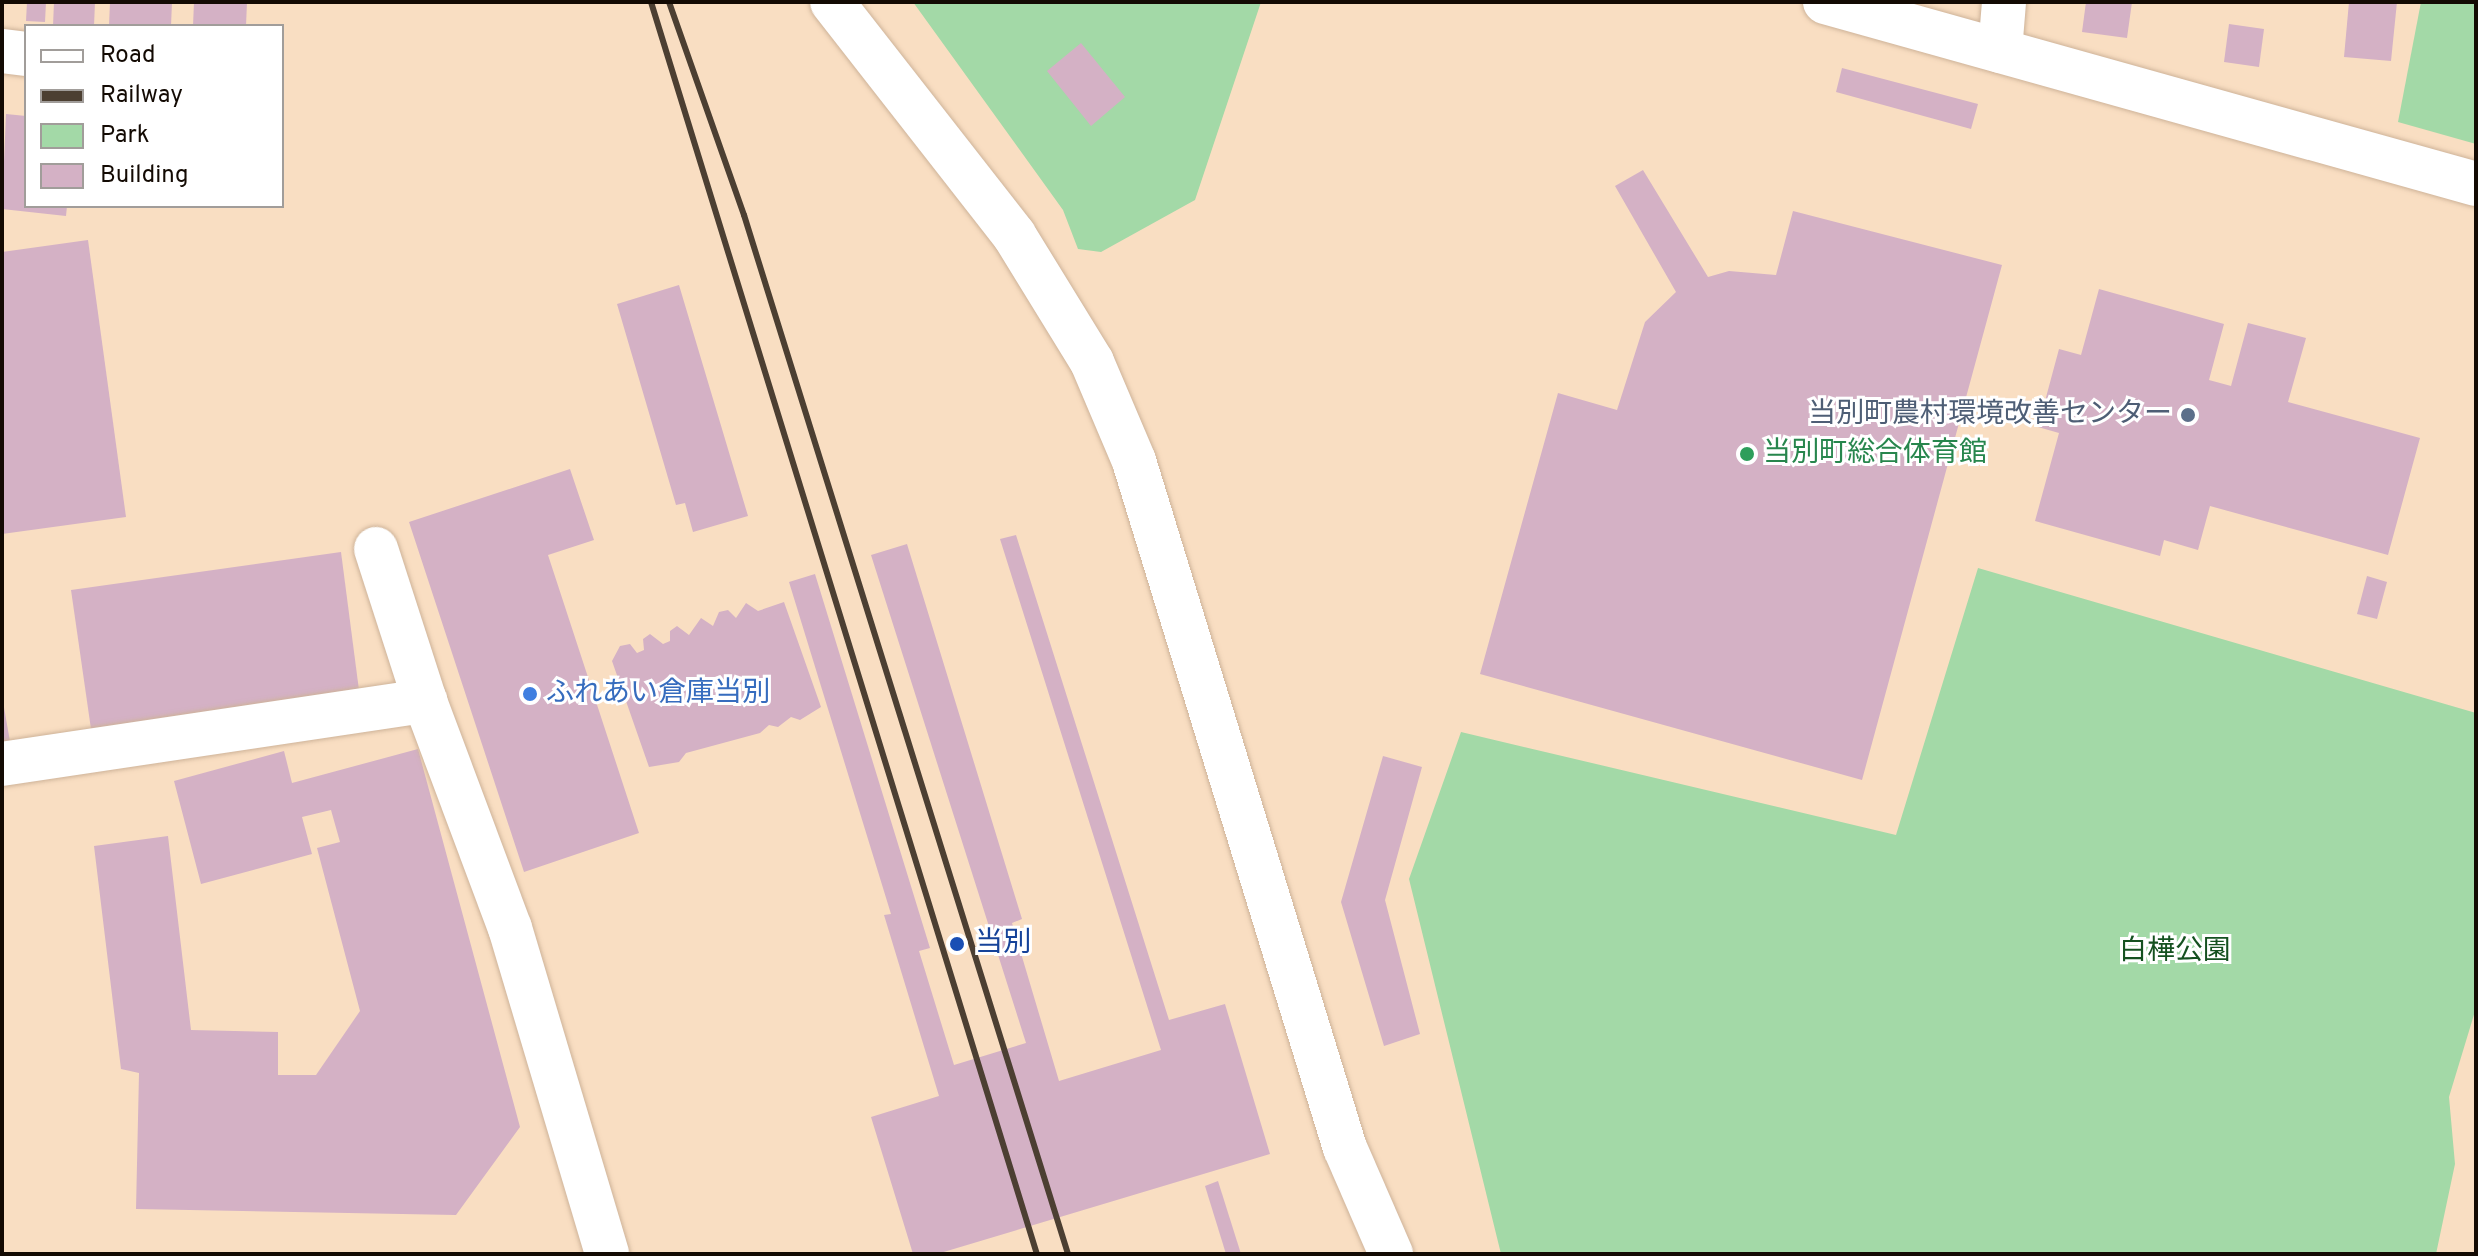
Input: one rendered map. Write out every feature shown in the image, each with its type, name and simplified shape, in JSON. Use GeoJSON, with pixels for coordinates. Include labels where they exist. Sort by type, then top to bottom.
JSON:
{"type":"FeatureCollection","features":[{"type":"Feature","properties":{"kind":"street"},"geometry":{"type":"LineString","coordinates":[[832,2],[1014,235],[1092,362],[1134,461],[1345,1148],[1391,1254]]}},
{"type":"Feature","properties":{"kind":"street"},"geometry":{"type":"LineString","coordinates":[[1825,2],[2476,184]]}},
{"type":"Feature","properties":{"kind":"street"},"geometry":{"type":"LineString","coordinates":[[2000,51],[2004,2]]}},
{"type":"Feature","properties":{"kind":"street"},"geometry":{"type":"LineString","coordinates":[[2,51],[24,54]]}},
{"type":"Feature","properties":{"kind":"street"},"geometry":{"type":"LineString","coordinates":[[376,549],[425,701],[510,928],[607,1254]]}},
{"type":"Feature","properties":{"kind":"street"},"geometry":{"type":"LineString","coordinates":[[2,764],[425,701]]}},
{"type":"Feature","properties":{"kind":"green space"},"geometry":{"type":"Polygon","coordinates":[[[913,2],[1261,2],[1195,200],[1101,252],[1078,249],[1063,210],[913,2]]]}},
{"type":"Feature","properties":{"kind":"green space"},"geometry":{"type":"Polygon","coordinates":[[[2421,2],[2476,2],[2476,144],[2398,122],[2421,2]]]}},
{"type":"Feature","properties":{"kind":"green space","name":"白樺公園"},"geometry":{"type":"Polygon","coordinates":[[[1978,568],[2476,713],[2476,1008],[2449,1097],[2455,1164],[2436,1254],[1501,1254],[1409,879],[1461,732],[1896,835],[1978,568]]]}},
{"type":"Feature","properties":{"kind":"building"},"geometry":{"type":"Polygon","coordinates":[[[27,2],[46,2],[45,22],[26,21],[27,2]]]}},
{"type":"Feature","properties":{"kind":"building"},"geometry":{"type":"Polygon","coordinates":[[[54,2],[95,2],[94,24],[53,24],[54,2]]]}},
{"type":"Feature","properties":{"kind":"building"},"geometry":{"type":"Polygon","coordinates":[[[110,2],[172,2],[171,24],[109,24],[110,2]]]}},
{"type":"Feature","properties":{"kind":"building"},"geometry":{"type":"Polygon","coordinates":[[[194,2],[247,2],[246,24],[193,24],[194,2]]]}},
{"type":"Feature","properties":{"kind":"building"},"geometry":{"type":"Polygon","coordinates":[[[2086,2],[2132,2],[2127,38],[2082,32],[2086,2]]]}},
{"type":"Feature","properties":{"kind":"building"},"geometry":{"type":"Polygon","coordinates":[[[2349,2],[2397,2],[2391,61],[2344,57],[2349,2]]]}},
{"type":"Feature","properties":{"kind":"building"},"geometry":{"type":"Polygon","coordinates":[[[2229,24],[2264,29],[2259,67],[2224,62],[2229,24]]]}},
{"type":"Feature","properties":{"kind":"building"},"geometry":{"type":"Polygon","coordinates":[[[1081,43],[1125,97],[1091,126],[1047,71],[1081,43]]]}},
{"type":"Feature","properties":{"kind":"building"},"geometry":{"type":"Polygon","coordinates":[[[1842,68],[1978,104],[1971,129],[1836,92],[1842,68]]]}},
{"type":"Feature","properties":{"kind":"building"},"geometry":{"type":"Polygon","coordinates":[[[6,114],[24,116],[24,208],[67,208],[66,216],[2,209],[6,114]]]}},
{"type":"Feature","properties":{"kind":"building","name":"当別町総合体育館"},"geometry":{"type":"Polygon","coordinates":[[[1643,170],[1708,277],[1729,271],[1776,275],[1793,211],[2002,265],[1862,780],[1480,674],[1558,393],[1617,410],[1645,322],[1676,292],[1615,186],[1643,170]]]}},
{"type":"Feature","properties":{"kind":"building"},"geometry":{"type":"Polygon","coordinates":[[[88,240],[126,517],[2,534],[2,252],[88,240]]]}},
{"type":"Feature","properties":{"kind":"building"},"geometry":{"type":"Polygon","coordinates":[[[679,285],[748,516],[693,532],[685,503],[676,505],[617,304],[679,285]]]}},
{"type":"Feature","properties":{"kind":"building","name":"当別町農村環境改善センター"},"geometry":{"type":"Polygon","coordinates":[[[2099,289],[2224,324],[2209,380],[2231,386],[2248,323],[2306,338],[2288,402],[2420,438],[2388,555],[2210,506],[2198,550],[2164,540],[2160,556],[2035,521],[2059,433],[2038,427],[2059,349],[2081,355],[2099,289]]]}},
{"type":"Feature","properties":{"kind":"building","name":"ふれあい倉庫当別"},"geometry":{"type":"Polygon","coordinates":[[[570,469],[594,540],[548,555],[639,833],[524,872],[409,522],[570,469]]]}},
{"type":"Feature","properties":{"kind":"building"},"geometry":{"type":"Polygon","coordinates":[[[1016,535],[1169,1020],[1225,1004],[1270,1154],[937,1254],[913,1254],[871,1117],[939,1096],[884,915],[891,914],[789,582],[815,574],[930,948],[919,951],[954,1065],[1026,1043],[871,555],[907,544],[1022,919],[1012,923],[1059,1081],[1161,1050],[1000,539],[1016,535]]]}},
{"type":"Feature","properties":{"kind":"building"},"geometry":{"type":"Polygon","coordinates":[[[341,552],[360,698],[92,736],[71,590],[341,552]]]}},
{"type":"Feature","properties":{"kind":"building"},"geometry":{"type":"Polygon","coordinates":[[[2367,576],[2387,582],[2377,619],[2357,614],[2367,576]]]}},
{"type":"Feature","properties":{"kind":"building"},"geometry":{"type":"Polygon","coordinates":[[[784,602],[821,707],[800,720],[791,717],[778,727],[769,725],[760,733],[686,753],[679,762],[649,767],[612,661],[620,646],[630,644],[637,653],[644,650],[643,639],[650,634],[663,644],[670,641],[670,631],[677,626],[689,635],[701,618],[713,626],[719,612],[728,610],[736,618],[746,603],[758,611],[784,602]]]}},
{"type":"Feature","properties":{"kind":"building"},"geometry":{"type":"Polygon","coordinates":[[[2,696],[12,753],[2,754],[2,696]]]}},
{"type":"Feature","properties":{"kind":"building"},"geometry":{"type":"Polygon","coordinates":[[[418,749],[520,1127],[456,1215],[136,1209],[139,1073],[121,1069],[94,846],[168,836],[191,1030],[278,1032],[278,1075],[316,1075],[360,1011],[317,848],[340,842],[331,810],[302,817],[312,854],[201,884],[174,781],[284,751],[292,783],[418,749]]]}},
{"type":"Feature","properties":{"kind":"building"},"geometry":{"type":"Polygon","coordinates":[[[1383,756],[1422,767],[1385,900],[1420,1034],[1384,1046],[1341,902],[1383,756]]]}},
{"type":"Feature","properties":{"kind":"building"},"geometry":{"type":"Polygon","coordinates":[[[1218,1181],[1241,1254],[1226,1254],[1205,1186],[1218,1181]]]}},
{"type":"Feature","properties":{"kind":"railway"},"geometry":{"type":"LineString","coordinates":[[651,2],[1037,1254]]}},
{"type":"Feature","properties":{"kind":"railway"},"geometry":{"type":"LineString","coordinates":[[669,2],[744,215],[1068,1254]]}},
{"type":"Feature","properties":{"kind":"place","name":"当別町農村環境改善センター"},"geometry":{"type":"Point","coordinates":[2188,415]}},
{"type":"Feature","properties":{"kind":"place","name":"当別町総合体育館"},"geometry":{"type":"Point","coordinates":[1747,454]}},
{"type":"Feature","properties":{"kind":"place","name":"ふれあい倉庫当別"},"geometry":{"type":"Point","coordinates":[530,694]}},
{"type":"Feature","properties":{"kind":"place","name":"当別"},"geometry":{"type":"Point","coordinates":[957,944]}}]}
